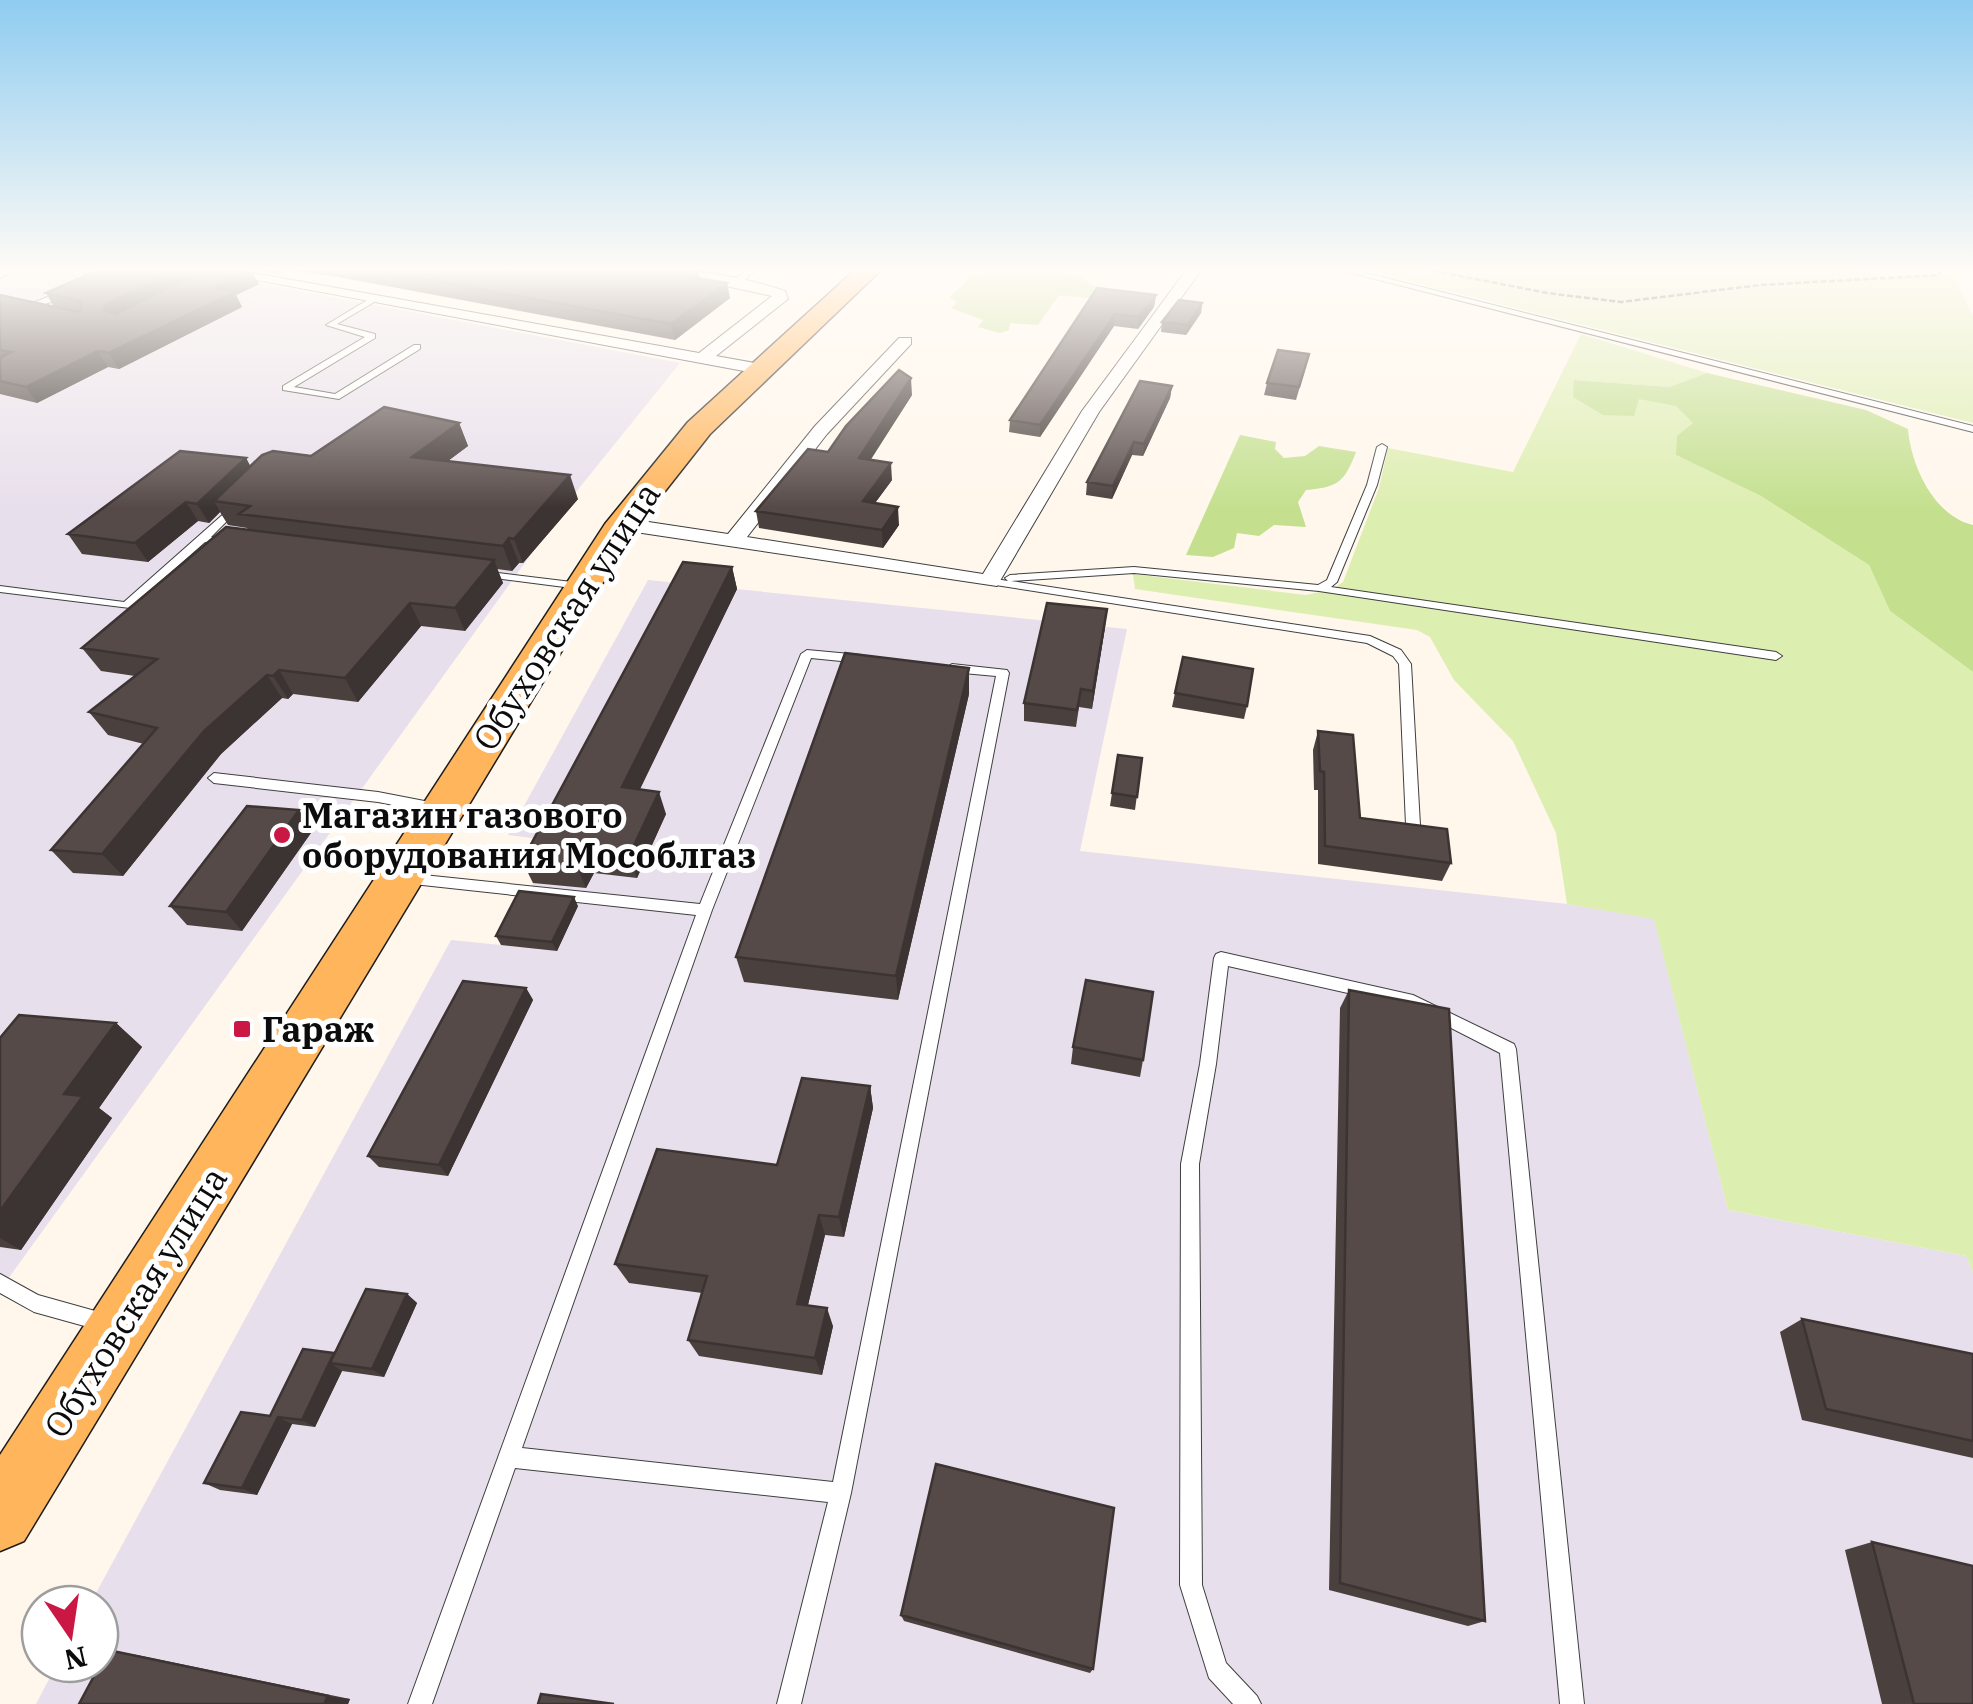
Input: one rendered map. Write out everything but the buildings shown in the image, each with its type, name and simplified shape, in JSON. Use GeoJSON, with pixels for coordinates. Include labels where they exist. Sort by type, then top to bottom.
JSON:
{"type":"FeatureCollection","features":[{"type":"Feature","properties":{"kind":"main road","name":"Обуховская улица"},"geometry":{"type":"LineString","coordinates":[[0,1518],[580,586],[671,458],[783,349]]}},
{"type":"Feature","properties":{"kind":"street"},"geometry":{"type":"LineString","coordinates":[[648,349],[760,369]]}},
{"type":"Feature","properties":{"kind":"street"},"geometry":{"type":"LineString","coordinates":[[703,358],[715,349]]}},
{"type":"Feature","properties":{"kind":"street"},"geometry":{"type":"LineString","coordinates":[[733,541],[822,430],[898,349]]}},
{"type":"Feature","properties":{"kind":"street"},"geometry":{"type":"LineString","coordinates":[[622,524],[989,581],[1091,411],[1137,349]]}},
{"type":"Feature","properties":{"kind":"lane"},"geometry":{"type":"LineString","coordinates":[[351,349],[286,388],[336,397],[415,349]]}},
{"type":"Feature","properties":{"kind":"lane"},"geometry":{"type":"LineString","coordinates":[[1657,349],[1973,428]]}},
{"type":"Feature","properties":{"kind":"lane"},"geometry":{"type":"LineString","coordinates":[[1319,588],[1332,582],[1372,485],[1382,447]]}},
{"type":"Feature","properties":{"kind":"lane"},"geometry":{"type":"LineString","coordinates":[[0,589],[126,606],[245,497]]}},
{"type":"Feature","properties":{"kind":"lane"},"geometry":{"type":"LineString","coordinates":[[203,539],[240,545]]}},
{"type":"Feature","properties":{"kind":"lane"},"geometry":{"type":"LineString","coordinates":[[989,581],[1134,570],[1319,588],[1776,656]]}},
{"type":"Feature","properties":{"kind":"lane"},"geometry":{"type":"LineString","coordinates":[[468,573],[580,586]]}},
{"type":"Feature","properties":{"kind":"lane"},"geometry":{"type":"LineString","coordinates":[[989,581],[1370,640],[1388,648],[1405,664],[1413,825]]}},
{"type":"Feature","properties":{"kind":"lane"},"geometry":{"type":"LineString","coordinates":[[420,1704],[705,910],[807,654],[886,661]]}},
{"type":"Feature","properties":{"kind":"lane"},"geometry":{"type":"LineString","coordinates":[[789,1704],[840,1493],[1003,673],[925,665]]}},
{"type":"Feature","properties":{"kind":"lane"},"geometry":{"type":"LineString","coordinates":[[214,778],[378,798],[441,810]]}},
{"type":"Feature","properties":{"kind":"lane"},"geometry":{"type":"LineString","coordinates":[[399,878],[705,910]]}},
{"type":"Feature","properties":{"kind":"lane"},"geometry":{"type":"LineString","coordinates":[[1249,1704],[1217,1670],[1191,1585],[1190,1164],[1221,958],[1413,1001],[1508,1049],[1572,1704]]}},
{"type":"Feature","properties":{"kind":"lane"},"geometry":{"type":"LineString","coordinates":[[0,1283],[34,1303],[120,1327]]}},
{"type":"Feature","properties":{"kind":"lane"},"geometry":{"type":"LineString","coordinates":[[509,1458],[840,1493]]}},
{"type":"Feature","properties":{"kind":"shaded area"},"geometry":{"type":"Polygon","coordinates":[[[0,349],[604,349],[680,363],[576,492],[0,1290],[0,349]]]}},
{"type":"Feature","properties":{"kind":"shaded area"},"geometry":{"type":"Polygon","coordinates":[[[648,580],[1127,629],[1080,851],[1567,904],[1654,918],[1728,1210],[1966,1256],[1973,1272],[1973,1704],[36,1704],[46,1684],[120,1684],[120,1584],[101,1584],[451,940],[501,945],[555,841],[508,835],[648,580]]]}},
{"type":"Feature","properties":{"kind":"green space"},"geometry":{"type":"Polygon","coordinates":[[[1574,349],[1628,349],[1707,373],[1669,387],[1574,380],[1677,406],[1693,423],[1676,455],[1761,496],[1869,565],[1890,611],[1973,672],[1973,1272],[1966,1256],[1728,1210],[1654,919],[1567,904],[1556,833],[1513,741],[1454,680],[1430,637],[1417,630],[1135,589],[1133,574],[1306,595],[1333,589],[1343,582],[1379,488],[1388,448],[1513,472],[1574,349]]]}},
{"type":"Feature","properties":{"kind":"green space"},"geometry":{"type":"Polygon","coordinates":[[[1677,349],[1973,349],[1973,423],[1677,349]]]}},
{"type":"Feature","properties":{"kind":"green space"},"geometry":{"type":"Polygon","coordinates":[[[1707,373],[1866,410],[1908,429],[1914,458],[1927,488],[1947,511],[1973,525],[1973,672],[1890,611],[1869,565],[1761,496],[1676,455],[1677,436],[1693,423],[1676,406],[1639,399],[1634,416],[1603,415],[1573,397],[1574,380],[1669,387],[1707,373]]]}},
{"type":"Feature","properties":{"kind":"green space"},"geometry":{"type":"Polygon","coordinates":[[[1240,435],[1276,442],[1275,449],[1284,458],[1305,456],[1319,446],[1356,452],[1338,482],[1306,490],[1298,502],[1306,527],[1274,525],[1259,536],[1237,533],[1234,548],[1213,557],[1186,555],[1240,435]]]}},
{"type":"Feature","properties":{"kind":"place","name":"Магазин газового оборудования Мособлгаз"},"geometry":{"type":"Point","coordinates":[282,835]}},
{"type":"Feature","properties":{"kind":"place","name":"Гараж"},"geometry":{"type":"Point","coordinates":[242,1029]}}]}
